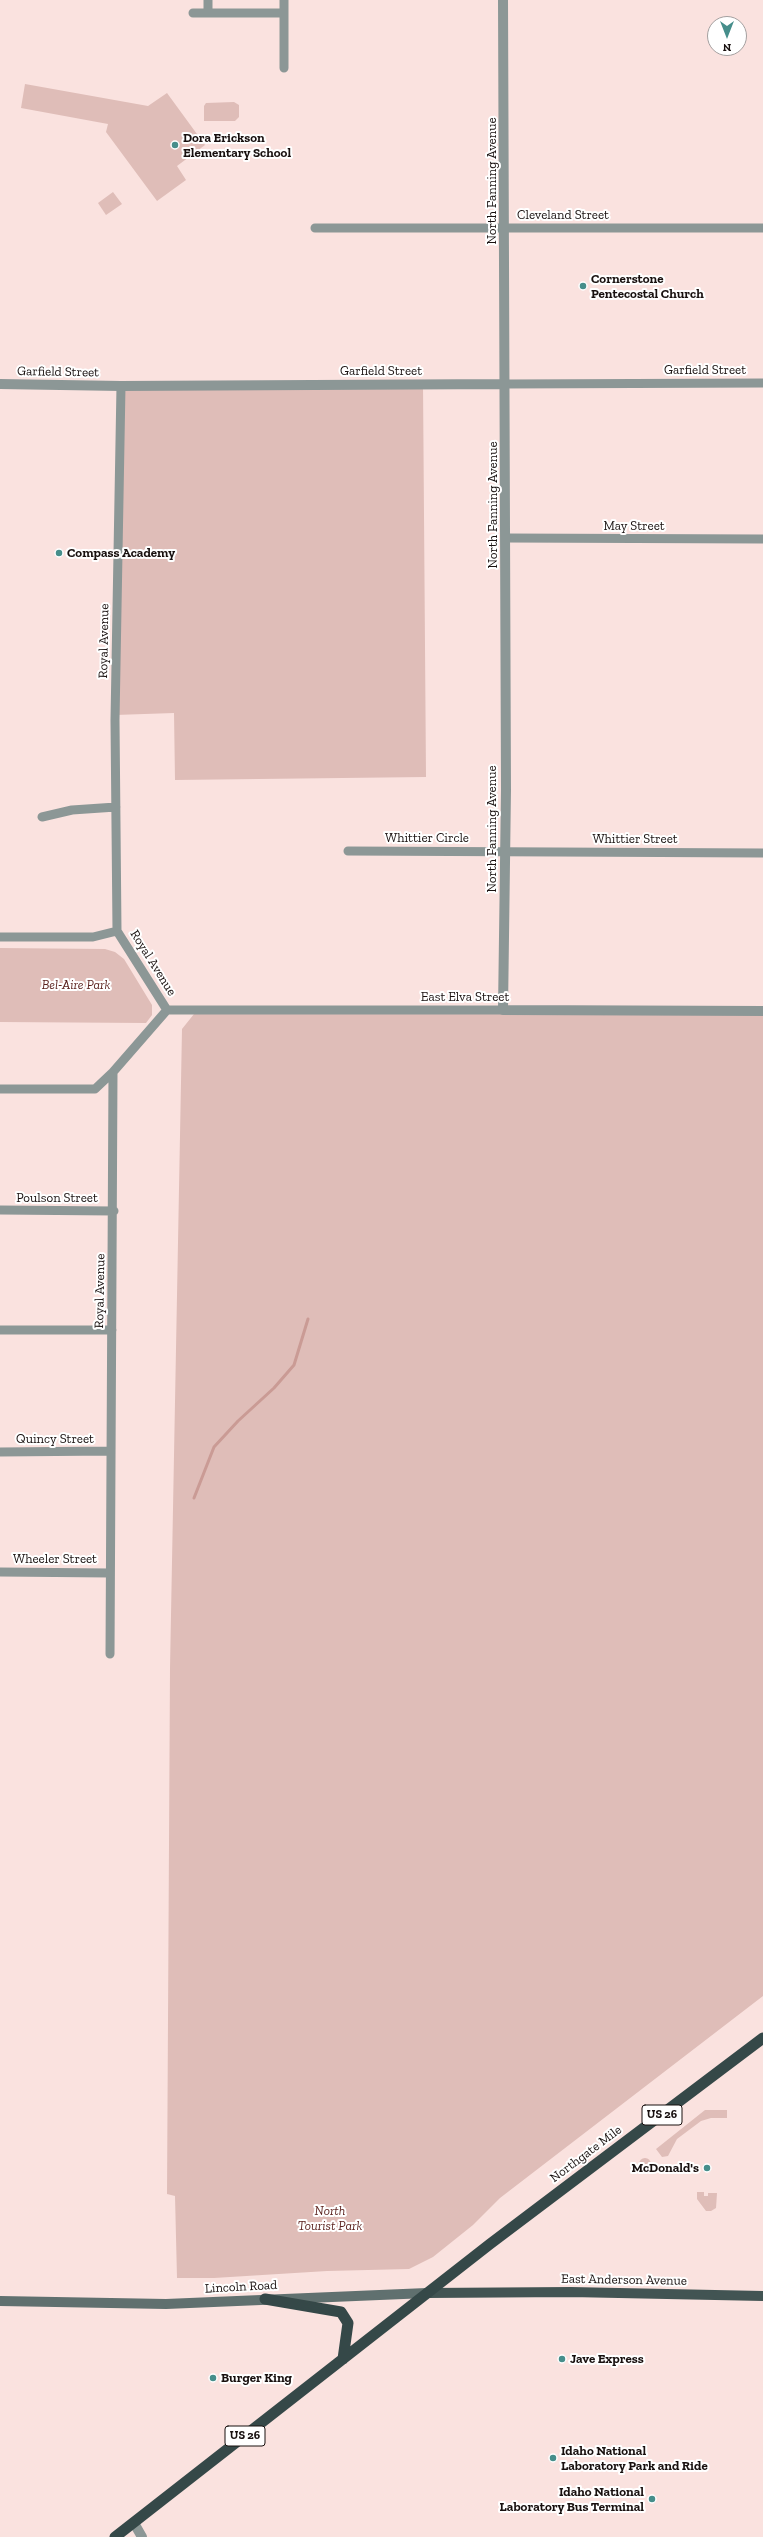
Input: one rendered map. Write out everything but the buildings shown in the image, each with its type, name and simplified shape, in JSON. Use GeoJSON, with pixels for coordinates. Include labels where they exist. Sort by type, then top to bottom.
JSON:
{"type":"FeatureCollection","features":[{"type":"Feature","properties":{"kind":"highway","name":"Northgate Mile"},"geometry":{"type":"LineString","coordinates":[[427,2293],[763,2038]]}},
{"type":"Feature","properties":{"kind":"highway","name":"US 26"},"geometry":{"type":"LineString","coordinates":[[115,2537],[427,2293]]}},
{"type":"Feature","properties":{"kind":"highway"},"geometry":{"type":"LineString","coordinates":[[265,2299],[341,2312],[348,2323],[343,2359]]}},
{"type":"Feature","properties":{"kind":"main road","name":"Lincoln Road"},"geometry":{"type":"LineString","coordinates":[[0,2301],[166,2304],[484,2291]]}},
{"type":"Feature","properties":{"kind":"main road","name":"East Anderson Avenue"},"geometry":{"type":"LineString","coordinates":[[484,2291],[763,2296]]}},
{"type":"Feature","properties":{"kind":"street"},"geometry":{"type":"LineString","coordinates":[[208,0],[208,13]]}},
{"type":"Feature","properties":{"kind":"street"},"geometry":{"type":"LineString","coordinates":[[284,0],[284,68]]}},
{"type":"Feature","properties":{"kind":"street","name":"North Fanning Avenue"},"geometry":{"type":"LineString","coordinates":[[503,0],[506,538],[506,851],[503,1010]]}},
{"type":"Feature","properties":{"kind":"street"},"geometry":{"type":"LineString","coordinates":[[193,13],[284,13]]}},
{"type":"Feature","properties":{"kind":"street","name":"Cleveland Street"},"geometry":{"type":"LineString","coordinates":[[315,228],[763,228]]}},
{"type":"Feature","properties":{"kind":"street","name":"Garfield Street"},"geometry":{"type":"LineString","coordinates":[[0,384],[121,386],[763,383]]}},
{"type":"Feature","properties":{"kind":"street","name":"Royal Avenue"},"geometry":{"type":"LineString","coordinates":[[110,1654],[114,1211],[113,1072],[167,1010],[117,931],[116,807],[121,386]]}},
{"type":"Feature","properties":{"kind":"street","name":"May Street"},"geometry":{"type":"LineString","coordinates":[[506,538],[763,539]]}},
{"type":"Feature","properties":{"kind":"street"},"geometry":{"type":"LineString","coordinates":[[42,817],[72,810],[116,807]]}},
{"type":"Feature","properties":{"kind":"street","name":"Whittier Circle"},"geometry":{"type":"LineString","coordinates":[[348,851],[506,851]]}},
{"type":"Feature","properties":{"kind":"street","name":"Whittier Street"},"geometry":{"type":"LineString","coordinates":[[506,851],[763,853]]}},
{"type":"Feature","properties":{"kind":"street"},"geometry":{"type":"LineString","coordinates":[[0,937],[92,937],[117,931]]}},
{"type":"Feature","properties":{"kind":"street","name":"East Elva Street"},"geometry":{"type":"LineString","coordinates":[[167,1010],[763,1011]]}},
{"type":"Feature","properties":{"kind":"street"},"geometry":{"type":"LineString","coordinates":[[0,1089],[96,1090],[113,1072]]}},
{"type":"Feature","properties":{"kind":"street","name":"Poulson Street"},"geometry":{"type":"LineString","coordinates":[[0,1210],[114,1211]]}},
{"type":"Feature","properties":{"kind":"street"},"geometry":{"type":"LineString","coordinates":[[0,1330],[112,1330]]}},
{"type":"Feature","properties":{"kind":"street","name":"Quincy Street"},"geometry":{"type":"LineString","coordinates":[[0,1452],[111,1452]]}},
{"type":"Feature","properties":{"kind":"street","name":"Wheeler Street"},"geometry":{"type":"LineString","coordinates":[[0,1572],[110,1573]]}},
{"type":"Feature","properties":{"kind":"street"},"geometry":{"type":"LineString","coordinates":[[134,2523],[142,2537]]}},
{"type":"Feature","properties":{"kind":"green space"},"geometry":{"type":"Polygon","coordinates":[[[25,84],[148,106],[167,93],[205,145],[177,166],[186,180],[157,201],[106,132],[108,124],[21,108],[25,84]]]}},
{"type":"Feature","properties":{"kind":"green space"},"geometry":{"type":"Polygon","coordinates":[[[234,102],[239,105],[239,117],[235,121],[204,121],[204,106],[206,103],[234,102]]]}},
{"type":"Feature","properties":{"kind":"green space"},"geometry":{"type":"Polygon","coordinates":[[[113,192],[122,204],[106,215],[98,203],[113,192]]]}},
{"type":"Feature","properties":{"kind":"green space"},"geometry":{"type":"Polygon","coordinates":[[[423,384],[426,777],[175,780],[174,713],[115,715],[121,386],[423,384]]]}},
{"type":"Feature","properties":{"kind":"green space","name":"Bel-Aire Park"},"geometry":{"type":"Polygon","coordinates":[[[0,948],[105,949],[115,952],[124,959],[152,1005],[152,1015],[146,1023],[0,1022],[0,948]]]}},
{"type":"Feature","properties":{"kind":"green space","name":"North Tourist Park"},"geometry":{"type":"Polygon","coordinates":[[[198,1009],[763,1012],[763,1996],[500,2198],[473,2225],[433,2257],[409,2269],[327,2271],[214,2278],[177,2278],[175,2196],[167,2194],[170,1668],[182,1029],[198,1009]]]}},
{"type":"Feature","properties":{"kind":"green space"},"geometry":{"type":"Polygon","coordinates":[[[705,2110],[727,2110],[727,2118],[711,2118],[701,2121],[677,2139],[668,2156],[662,2157],[656,2149],[705,2110]]]}},
{"type":"Feature","properties":{"kind":"green space"},"geometry":{"type":"Polygon","coordinates":[[[647,2158],[650,2159],[650,2169],[643,2170],[640,2169],[639,2162],[640,2159],[647,2158]]]}},
{"type":"Feature","properties":{"kind":"green space"},"geometry":{"type":"Polygon","coordinates":[[[697,2192],[704,2192],[704,2196],[708,2196],[708,2193],[717,2193],[716,2208],[711,2211],[706,2211],[697,2199],[697,2192]]]}},
{"type":"Feature","properties":{"kind":"waterway"},"geometry":{"type":"LineString","coordinates":[[194,1498],[214,1447],[238,1421],[274,1388],[294,1365],[308,1319]]}},
{"type":"Feature","properties":{"kind":"place","name":"Dora Erickson Elementary School"},"geometry":{"type":"Point","coordinates":[175,145]}},
{"type":"Feature","properties":{"kind":"place","name":"Cornerstone Pentecostal Church"},"geometry":{"type":"Point","coordinates":[583,286]}},
{"type":"Feature","properties":{"kind":"place","name":"Compass Academy"},"geometry":{"type":"Point","coordinates":[59,553]}},
{"type":"Feature","properties":{"kind":"place","name":"McDonald's"},"geometry":{"type":"Point","coordinates":[707,2168]}},
{"type":"Feature","properties":{"kind":"place","name":"Jave Express"},"geometry":{"type":"Point","coordinates":[562,2359]}},
{"type":"Feature","properties":{"kind":"place","name":"Burger King"},"geometry":{"type":"Point","coordinates":[213,2378]}},
{"type":"Feature","properties":{"kind":"place","name":"Idaho National Laboratory Park and Ride"},"geometry":{"type":"Point","coordinates":[553,2458]}},
{"type":"Feature","properties":{"kind":"place","name":"Idaho National Laboratory Bus Terminal"},"geometry":{"type":"Point","coordinates":[652,2499]}}]}
